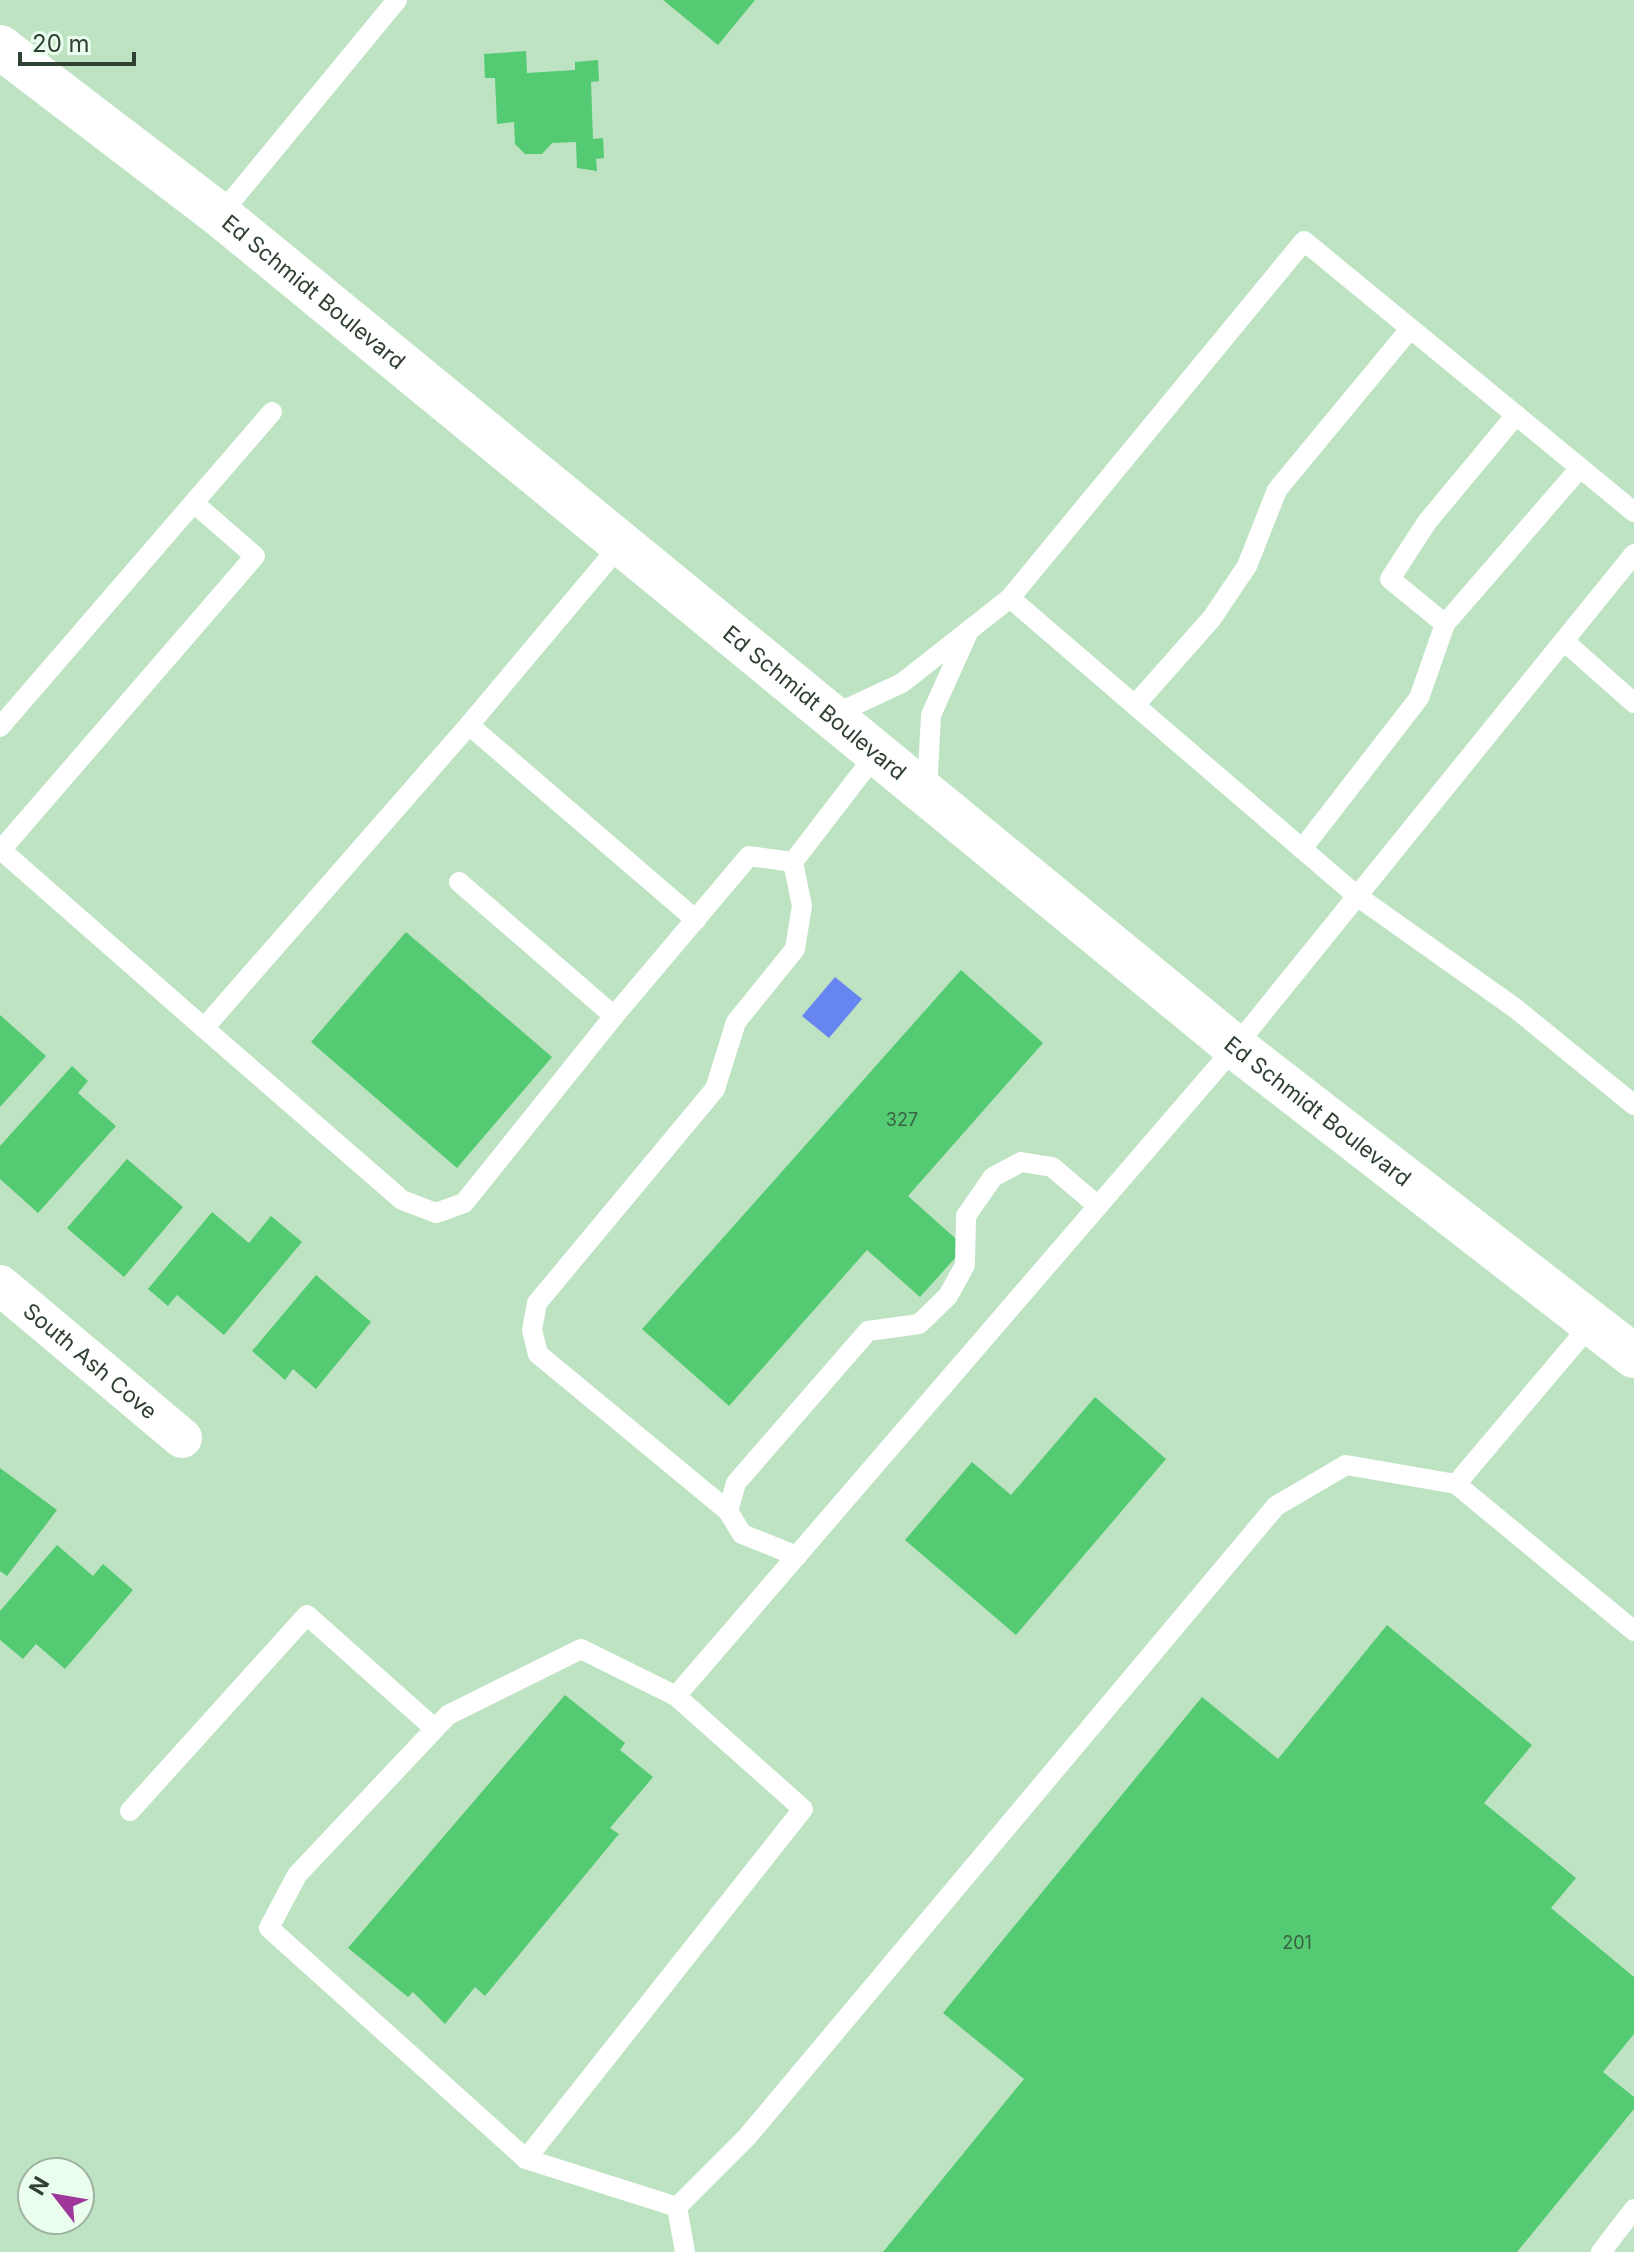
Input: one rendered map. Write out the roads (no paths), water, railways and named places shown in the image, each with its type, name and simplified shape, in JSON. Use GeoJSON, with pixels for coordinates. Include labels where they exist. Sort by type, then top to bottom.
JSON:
{"type":"FeatureCollection","features":[{"type":"Feature","properties":{"kind":"street","name":"Ed Schmidt Boulevard"},"geometry":{"type":"LineString","coordinates":[[0,47],[220,215],[1235,1047],[1634,1356]]}},
{"type":"Feature","properties":{"kind":"street","name":"South Ash Cove"},"geometry":{"type":"LineString","coordinates":[[0,1285],[182,1438]]}},
{"type":"Feature","properties":{"kind":"lane"},"geometry":{"type":"LineString","coordinates":[[220,215],[397,0]]}},
{"type":"Feature","properties":{"kind":"lane"},"geometry":{"type":"LineString","coordinates":[[831,716],[902,683],[1010,598],[1304,241],[1634,512]]}},
{"type":"Feature","properties":{"kind":"lane"},"geometry":{"type":"LineString","coordinates":[[1135,705],[1212,618],[1247,566],[1277,490],[1410,329]]}},
{"type":"Feature","properties":{"kind":"lane"},"geometry":{"type":"LineString","coordinates":[[0,727],[272,412]]}},
{"type":"Feature","properties":{"kind":"lane"},"geometry":{"type":"LineString","coordinates":[[1445,624],[1390,579],[1427,522],[1516,415]]}},
{"type":"Feature","properties":{"kind":"lane"},"geometry":{"type":"LineString","coordinates":[[1302,849],[1419,698],[1445,624],[1580,468]]}},
{"type":"Feature","properties":{"kind":"lane"},"geometry":{"type":"LineString","coordinates":[[195,504],[255,556],[0,849],[402,1200],[436,1213],[464,1203],[614,1016],[749,856],[793,862]]}},
{"type":"Feature","properties":{"kind":"lane"},"geometry":{"type":"LineString","coordinates":[[204,1028],[469,725],[621,544]]}},
{"type":"Feature","properties":{"kind":"lane"},"geometry":{"type":"LineString","coordinates":[[676,1696],[1235,1047],[1634,554]]}},
{"type":"Feature","properties":{"kind":"lane"},"geometry":{"type":"LineString","coordinates":[[1010,598],[1357,896],[1515,1008],[1633,1101]]}},
{"type":"Feature","properties":{"kind":"lane"},"geometry":{"type":"LineString","coordinates":[[927,795],[931,715],[968,633]]}},
{"type":"Feature","properties":{"kind":"lane"},"geometry":{"type":"LineString","coordinates":[[1564,641],[1634,703]]}},
{"type":"Feature","properties":{"kind":"lane"},"geometry":{"type":"LineString","coordinates":[[469,725],[696,920]]}},
{"type":"Feature","properties":{"kind":"lane"},"geometry":{"type":"LineString","coordinates":[[797,1556],[742,1534],[728,1511],[538,1354],[532,1330],[537,1303],[715,1089],[736,1022],[795,949],[802,906],[793,862],[876,754]]}},
{"type":"Feature","properties":{"kind":"lane"},"geometry":{"type":"LineString","coordinates":[[459,882],[614,1016]]}},
{"type":"Feature","properties":{"kind":"lane"},"geometry":{"type":"LineString","coordinates":[[728,1511],[736,1483],[868,1331],[919,1324],[948,1296],[965,1265],[966,1216],[993,1177],[1021,1162],[1052,1167],[1098,1206]]}},
{"type":"Feature","properties":{"kind":"lane"},"geometry":{"type":"LineString","coordinates":[[1456,1484],[1592,1323]]}},
{"type":"Feature","properties":{"kind":"lane"},"geometry":{"type":"LineString","coordinates":[[677,2207],[747,2137],[1276,1506],[1346,1465],[1456,1484],[1634,1631]]}},
{"type":"Feature","properties":{"kind":"lane"},"geometry":{"type":"LineString","coordinates":[[130,1811],[307,1615],[434,1728]]}},
{"type":"Feature","properties":{"kind":"lane"},"geometry":{"type":"LineString","coordinates":[[526,2159],[803,1809],[676,1696],[581,1649],[448,1715],[297,1875],[269,1928],[526,2159],[677,2207]]}},
{"type":"Feature","properties":{"kind":"lane"},"geometry":{"type":"LineString","coordinates":[[677,2207],[685,2252]]}},
{"type":"Feature","properties":{"kind":"lane"},"geometry":{"type":"LineString","coordinates":[[1601,2252],[1634,2209]]}},
{"type":"Feature","properties":{"kind":"water"},"geometry":{"type":"Polygon","coordinates":[[[835,977],[862,999],[829,1038],[802,1016],[835,977]]]}}]}
